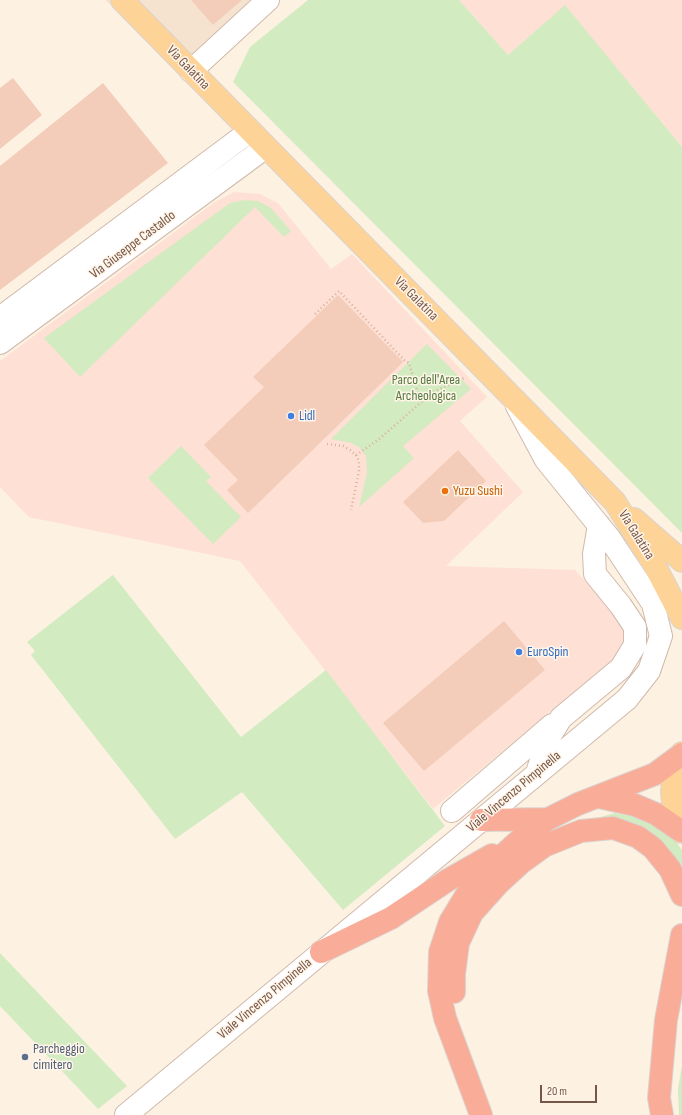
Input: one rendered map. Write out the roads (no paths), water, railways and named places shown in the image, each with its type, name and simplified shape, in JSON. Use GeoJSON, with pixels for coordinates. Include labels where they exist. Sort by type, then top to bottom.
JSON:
{"type":"FeatureCollection","features":[{"type":"Feature","properties":{"kind":"highway"},"geometry":{"type":"LineString","coordinates":[[481,1115],[445,1018],[440,991],[440,952],[450,922],[467,894],[483,873],[522,838],[548,819],[578,804],[655,774],[682,754]]}},
{"type":"Feature","properties":{"kind":"highway"},"geometry":{"type":"LineString","coordinates":[[599,797],[635,805],[656,814],[682,831]]}},
{"type":"Feature","properties":{"kind":"highway"},"geometry":{"type":"LineString","coordinates":[[481,820],[548,819]]}},
{"type":"Feature","properties":{"kind":"highway"},"geometry":{"type":"LineString","coordinates":[[459,1058],[454,974],[458,943],[472,913],[498,884],[522,862],[544,846],[581,831],[613,828],[638,837],[653,848],[670,869],[682,895]]}},
{"type":"Feature","properties":{"kind":"highway"},"geometry":{"type":"LineString","coordinates":[[321,952],[390,918],[448,880],[522,838]]}},
{"type":"Feature","properties":{"kind":"highway"},"geometry":{"type":"LineString","coordinates":[[662,1115],[659,1098],[666,1020],[682,935]]}},
{"type":"Feature","properties":{"kind":"highway"},"geometry":{"type":"LineString","coordinates":[[666,1020],[682,981]]}},
{"type":"Feature","properties":{"kind":"main road","name":"Via Galatina"},"geometry":{"type":"LineString","coordinates":[[122,0],[615,502],[655,566],[682,618]]}},
{"type":"Feature","properties":{"kind":"main road"},"geometry":{"type":"LineString","coordinates":[[615,502],[682,561]]}},
{"type":"Feature","properties":{"kind":"main road"},"geometry":{"type":"LineString","coordinates":[[682,754],[674,772],[672,792],[674,812],[682,831]]}},
{"type":"Feature","properties":{"kind":"street"},"geometry":{"type":"LineString","coordinates":[[191,71],[268,0]]}},
{"type":"Feature","properties":{"kind":"street","name":"Via Giuseppe Castaldo"},"geometry":{"type":"LineString","coordinates":[[0,318],[250,131]]}},
{"type":"Feature","properties":{"kind":"street","name":"Via Giuseppe Castaldo"},"geometry":{"type":"LineString","coordinates":[[0,343],[266,146]]}},
{"type":"Feature","properties":{"kind":"street","name":"Viale Vincenzo Pimpinella"},"geometry":{"type":"LineString","coordinates":[[126,1115],[627,699],[649,671],[661,636],[653,604],[610,539],[546,460],[512,396]]}},
{"type":"Feature","properties":{"kind":"street"},"geometry":{"type":"LineString","coordinates":[[452,811],[622,668],[635,645],[635,626],[621,606],[591,578],[599,525]]}},
{"type":"Feature","properties":{"kind":"street"},"geometry":{"type":"LineString","coordinates":[[537,773],[548,739],[561,718]]}},
{"type":"Feature","properties":{"kind":"place","name":"Lidl"},"geometry":{"type":"Point","coordinates":[291,416]}},
{"type":"Feature","properties":{"kind":"place","name":"Yuzu Sushi"},"geometry":{"type":"Point","coordinates":[445,491]}},
{"type":"Feature","properties":{"kind":"place","name":"EuroSpin"},"geometry":{"type":"Point","coordinates":[519,652]}},
{"type":"Feature","properties":{"kind":"place","name":"Parcheggio cimitero"},"geometry":{"type":"Point","coordinates":[25,1057]}},
{"type":"Feature","properties":{"kind":"park label","name":"Parco dell'Area Archeologica"},"geometry":{"type":"Point","coordinates":[426,388]}}]}
